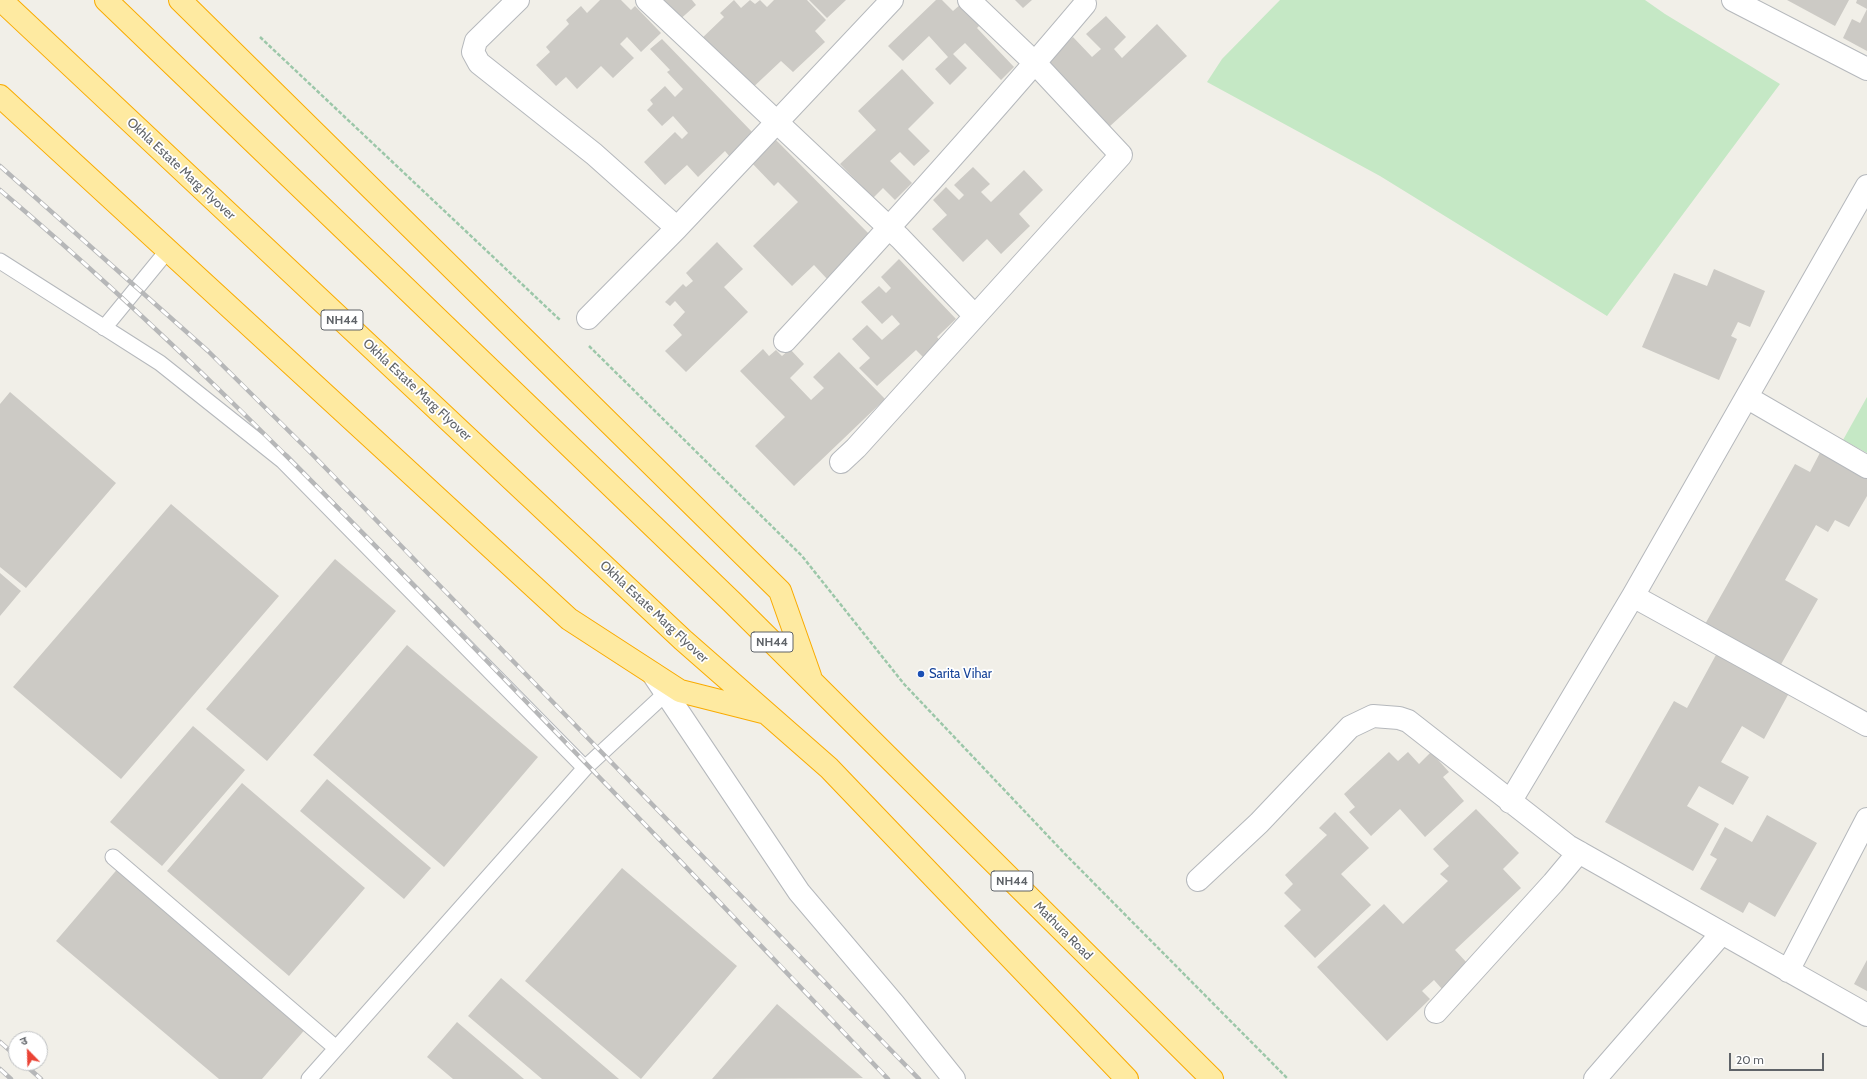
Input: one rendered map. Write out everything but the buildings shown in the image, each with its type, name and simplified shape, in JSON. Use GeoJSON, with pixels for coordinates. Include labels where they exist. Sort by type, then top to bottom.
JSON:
{"type":"FeatureCollection","features":[{"type":"Feature","properties":{"kind":"highway","name":"Okhla Estate Marg Flyover"},"geometry":{"type":"LineString","coordinates":[[1,0],[683,640],[766,713]]}},
{"type":"Feature","properties":{"kind":"highway","name":"NH44"},"geometry":{"type":"LineString","coordinates":[[106,0],[732,602],[812,682]]}},
{"type":"Feature","properties":{"kind":"highway"},"geometry":{"type":"LineString","coordinates":[[180,0],[780,591],[812,682]]}},
{"type":"Feature","properties":{"kind":"highway"},"geometry":{"type":"LineString","coordinates":[[0,96],[569,619],[680,691],[766,713]]}},
{"type":"Feature","properties":{"kind":"highway","name":"Mathura Road"},"geometry":{"type":"LineString","coordinates":[[812,682],[1212,1079]]}},
{"type":"Feature","properties":{"kind":"highway","name":"NH44"},"geometry":{"type":"LineString","coordinates":[[766,713],[829,768],[1127,1079]]}},
{"type":"Feature","properties":{"kind":"street"},"geometry":{"type":"LineString","coordinates":[[518,0],[476,41],[473,52],[479,63],[594,154],[677,228]]}},
{"type":"Feature","properties":{"kind":"street"},"geometry":{"type":"LineString","coordinates":[[647,0],[778,121],[890,228],[974,316]]}},
{"type":"Feature","properties":{"kind":"street"},"geometry":{"type":"LineString","coordinates":[[588,318],[677,228],[892,0]]}},
{"type":"Feature","properties":{"kind":"street"},"geometry":{"type":"LineString","coordinates":[[841,462],[856,448],[1121,155],[1035,63],[969,0]]}},
{"type":"Feature","properties":{"kind":"street"},"geometry":{"type":"LineString","coordinates":[[1733,0],[1867,69]]}},
{"type":"Feature","properties":{"kind":"street"},"geometry":{"type":"LineString","coordinates":[[785,341],[890,228],[1035,63],[1084,4]]}},
{"type":"Feature","properties":{"kind":"street"},"geometry":{"type":"LineString","coordinates":[[1510,802],[1633,596],[1748,398],[1867,186]]}},
{"type":"Feature","properties":{"kind":"street"},"geometry":{"type":"LineString","coordinates":[[1748,398],[1867,467]]}},
{"type":"Feature","properties":{"kind":"street"},"geometry":{"type":"LineString","coordinates":[[1633,596],[1867,725]]}},
{"type":"Feature","properties":{"kind":"street"},"geometry":{"type":"LineString","coordinates":[[653,674],[799,892],[894,1004],[954,1079]]}},
{"type":"Feature","properties":{"kind":"street"},"geometry":{"type":"LineString","coordinates":[[1198,880],[1259,824],[1350,727],[1373,716],[1399,718],[1408,721],[1568,846],[1867,1015]]}},
{"type":"Feature","properties":{"kind":"street"},"geometry":{"type":"LineString","coordinates":[[1788,971],[1867,819]]}},
{"type":"Feature","properties":{"kind":"street"},"geometry":{"type":"LineString","coordinates":[[1436,1012],[1553,884],[1579,852]]}},
{"type":"Feature","properties":{"kind":"street"},"geometry":{"type":"LineString","coordinates":[[1595,1079],[1722,933]]}},
{"type":"Feature","properties":{"kind":"lane"},"geometry":{"type":"LineString","coordinates":[[104,328],[168,250]]}},
{"type":"Feature","properties":{"kind":"lane"},"geometry":{"type":"LineString","coordinates":[[0,261],[160,363],[283,461],[585,768]]}},
{"type":"Feature","properties":{"kind":"lane"},"geometry":{"type":"LineString","coordinates":[[309,1079],[585,768],[666,693]]}},
{"type":"Feature","properties":{"kind":"lane"},"geometry":{"type":"LineString","coordinates":[[113,857],[336,1048]]}},
{"type":"Feature","properties":{"kind":"path"},"geometry":{"type":"LineString","coordinates":[[255,32],[564,323]]}},
{"type":"Feature","properties":{"kind":"path"},"geometry":{"type":"LineString","coordinates":[[586,344],[802,556],[904,684],[1066,855],[1288,1079]]}},
{"type":"Feature","properties":{"kind":"green space"},"geometry":{"type":"Polygon","coordinates":[[[1280,0],[1645,0],[1665,14],[1780,84],[1607,316],[1380,176],[1207,82],[1222,59],[1280,0]]]}},
{"type":"Feature","properties":{"kind":"green space"},"geometry":{"type":"Polygon","coordinates":[[[1867,397],[1867,453],[1843,440],[1867,397]]]}},
{"type":"Feature","properties":{"kind":"railway"},"geometry":{"type":"LineString","coordinates":[[0,166],[208,351],[309,451],[919,1079]]}},
{"type":"Feature","properties":{"kind":"railway"},"geometry":{"type":"LineString","coordinates":[[0,190],[118,294],[289,458],[564,740],[888,1079]]}},
{"type":"Feature","properties":{"kind":"railway"},"geometry":{"type":"LineString","coordinates":[[0,1042],[8,1049]]}},
{"type":"Feature","properties":{"kind":"railway"},"geometry":{"type":"LineString","coordinates":[[0,1069],[11,1079]]}},
{"type":"Feature","properties":{"kind":"railway"},"geometry":{"type":"LineString","coordinates":[[32,1071],[41,1079]]}},
{"type":"Feature","properties":{"kind":"place","name":"Sarita Vihar"},"geometry":{"type":"Point","coordinates":[921,674]}}]}
